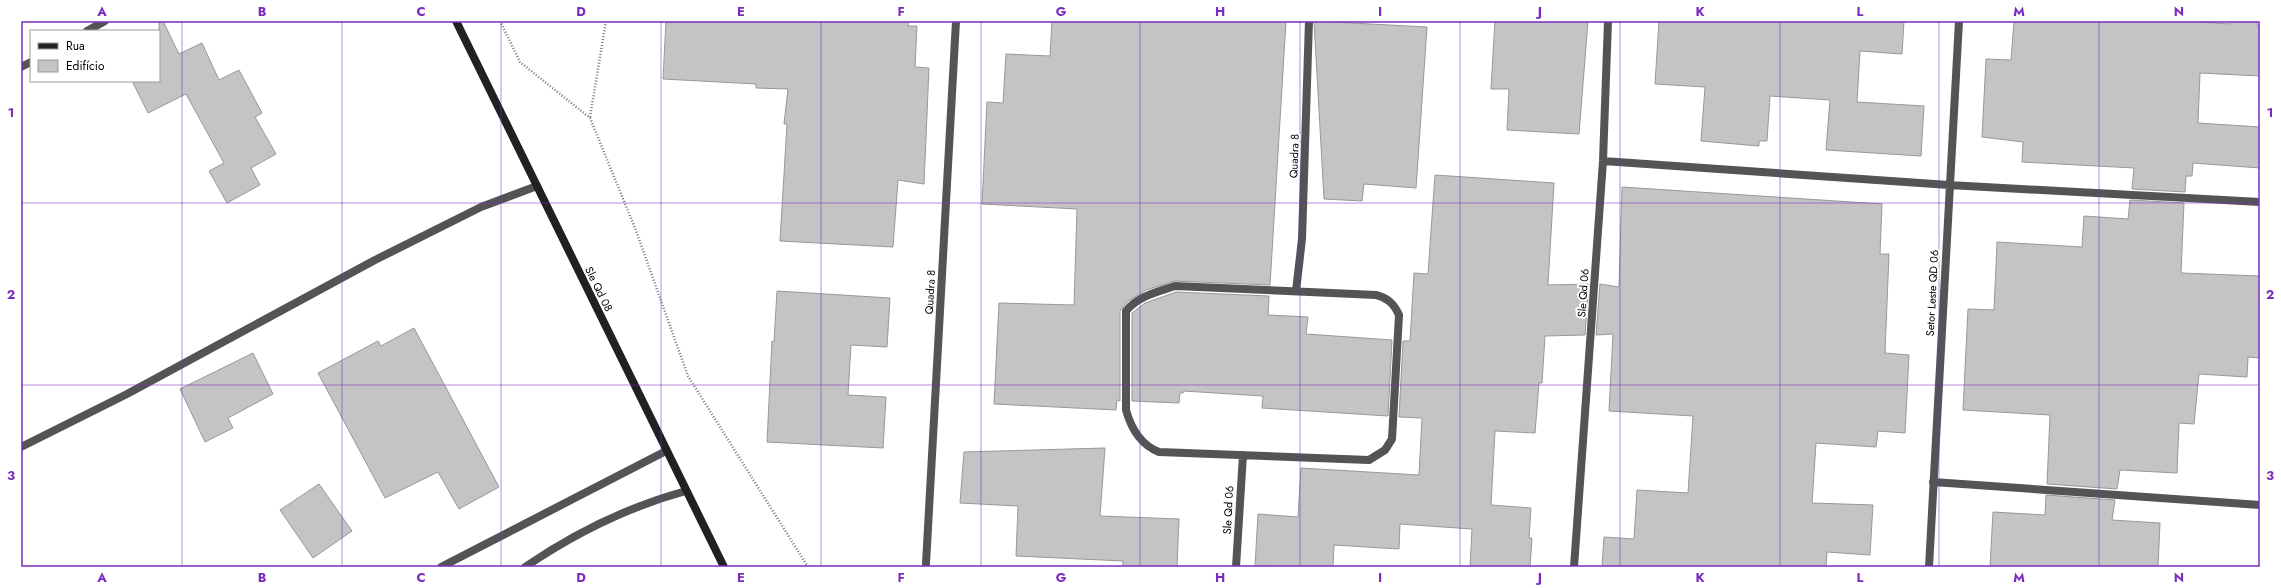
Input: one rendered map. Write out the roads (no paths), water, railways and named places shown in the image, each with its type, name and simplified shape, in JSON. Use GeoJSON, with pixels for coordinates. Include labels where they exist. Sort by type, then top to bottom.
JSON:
{"type":"FeatureCollection","features":[{"type":"Feature","properties":{"kind":"street"},"geometry":{"type":"LineString","coordinates":[[89,30],[105,21]]}},
{"type":"Feature","properties":{"kind":"street","name":"Sle Qd 08"},"geometry":{"type":"LineString","coordinates":[[456,21],[724,567]]}},
{"type":"Feature","properties":{"kind":"street","name":"Quadra 8"},"geometry":{"type":"LineString","coordinates":[[926,564],[956,21]]}},
{"type":"Feature","properties":{"kind":"street","name":"Quadra 8"},"geometry":{"type":"LineString","coordinates":[[1296,291],[1302,239],[1309,21]]}},
{"type":"Feature","properties":{"kind":"street","name":"Sle Qd 06"},"geometry":{"type":"LineString","coordinates":[[1574,567],[1603,161],[1608,21]]}},
{"type":"Feature","properties":{"kind":"street","name":"Setor Leste QD 06"},"geometry":{"type":"LineString","coordinates":[[1928,567],[1958,21]]}},
{"type":"Feature","properties":{"kind":"street"},"geometry":{"type":"LineString","coordinates":[[1603,161],[1949,185],[2260,202]]}},
{"type":"Feature","properties":{"kind":"street"},"geometry":{"type":"LineString","coordinates":[[21,447],[127,394],[375,260],[481,207],[537,186]]}},
{"type":"Feature","properties":{"kind":"street"},"geometry":{"type":"LineString","coordinates":[[1175,286],[1296,291],[1376,295],[1383,297],[1396,307],[1399,316],[1392,439],[1385,450],[1369,460],[1159,452],[1152,450],[1131,426],[1126,410],[1126,311],[1132,303],[1144,296],[1175,286]]}},
{"type":"Feature","properties":{"kind":"street"},"geometry":{"type":"LineString","coordinates":[[441,567],[666,451]]}},
{"type":"Feature","properties":{"kind":"street","name":"Sle Qd 06"},"geometry":{"type":"LineString","coordinates":[[1236,567],[1243,455]]}},
{"type":"Feature","properties":{"kind":"street"},"geometry":{"type":"LineString","coordinates":[[1933,482],[2260,505]]}},
{"type":"Feature","properties":{"kind":"street"},"geometry":{"type":"LineString","coordinates":[[525,567],[553,548],[608,518],[654,500],[686,491]]}}]}
